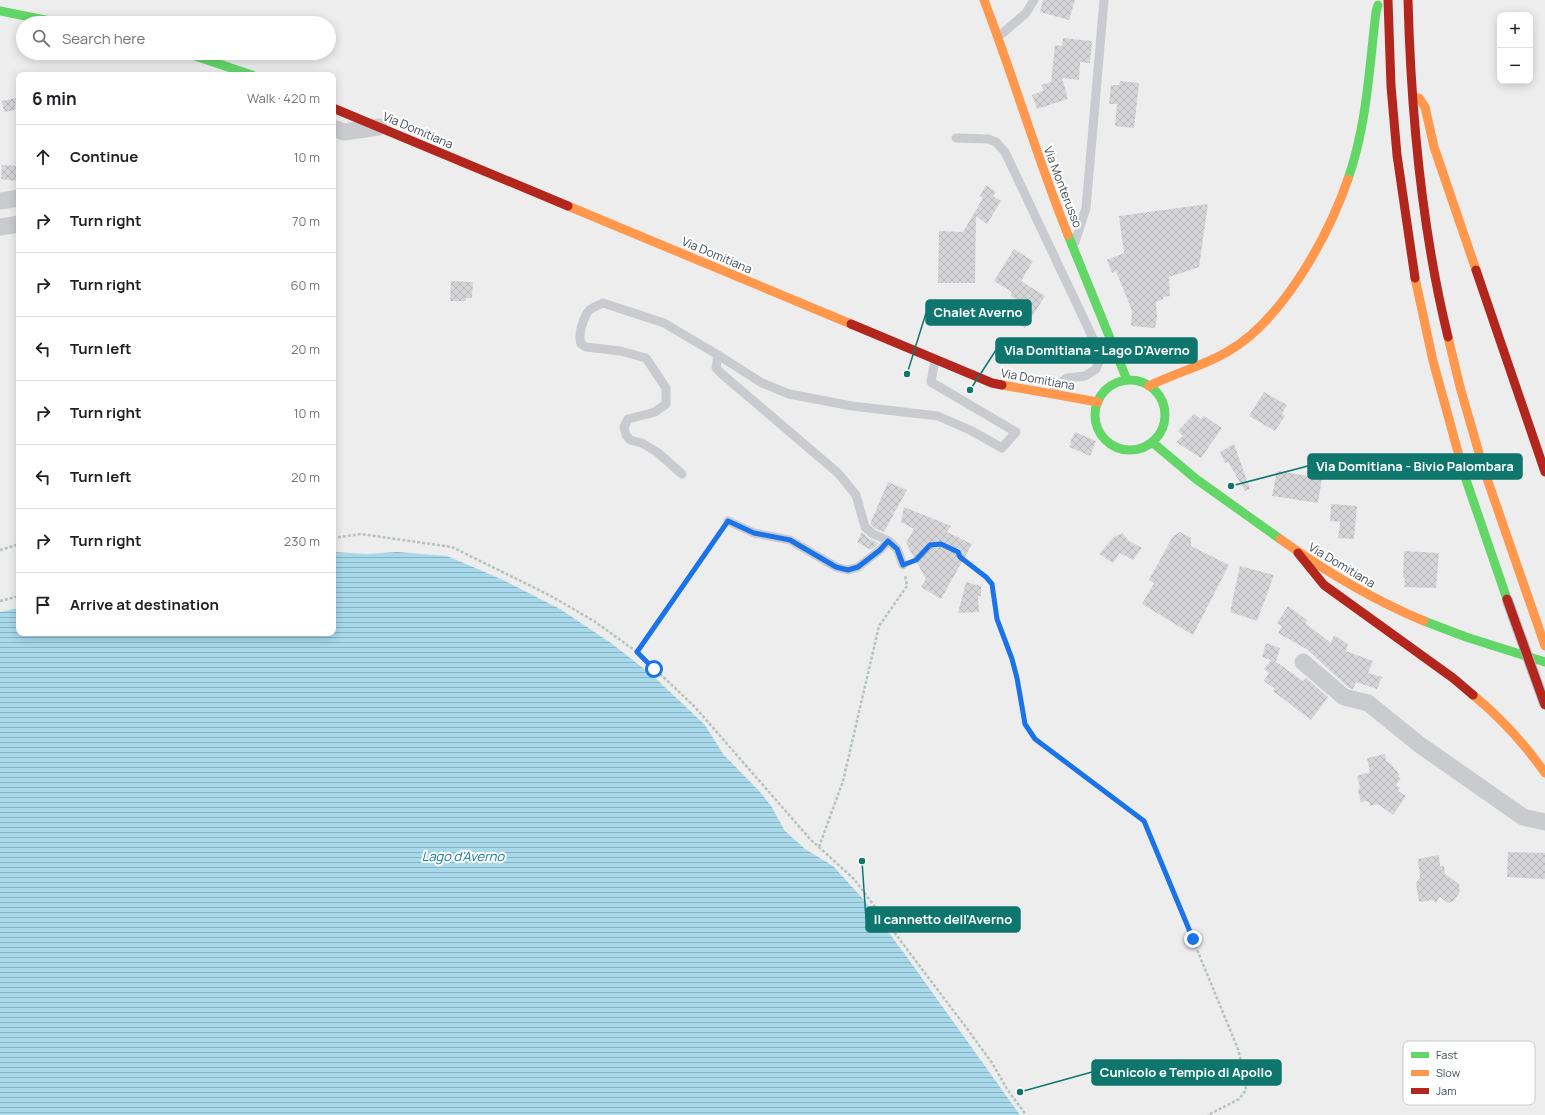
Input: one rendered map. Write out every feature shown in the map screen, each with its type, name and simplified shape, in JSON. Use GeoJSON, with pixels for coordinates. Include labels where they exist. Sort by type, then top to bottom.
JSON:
{"type":"FeatureCollection","features":[{"type":"Feature","properties":{"kind":"main road","name":"Via Monterusso"},"geometry":{"type":"LineString","coordinates":[[984,0],[1048,186],[1127,380]]}},
{"type":"Feature","properties":{"kind":"main road"},"geometry":{"type":"LineString","coordinates":[[1149,386],[1219,356],[1236,347],[1250,337],[1264,323],[1290,289],[1318,245],[1347,184],[1357,147],[1366,105],[1376,12],[1380,0]]}},
{"type":"Feature","properties":{"kind":"main road"},"geometry":{"type":"LineString","coordinates":[[1388,0],[1393,114],[1403,204],[1417,293],[1453,440],[1545,705]]}},
{"type":"Feature","properties":{"kind":"main road"},"geometry":{"type":"LineString","coordinates":[[1408,0],[1411,86],[1419,178],[1441,304],[1474,439],[1545,646]]}},
{"type":"Feature","properties":{"kind":"main road"},"geometry":{"type":"LineString","coordinates":[[0,11],[25,16]]}},
{"type":"Feature","properties":{"kind":"main road"},"geometry":{"type":"LineString","coordinates":[[207,60],[243,72]]}},
{"type":"Feature","properties":{"kind":"main road"},"geometry":{"type":"LineString","coordinates":[[1411,86],[1425,107],[1434,147],[1545,472]]}},
{"type":"Feature","properties":{"kind":"main road","name":"Via Domitiana"},"geometry":{"type":"LineString","coordinates":[[336,109],[992,383],[1098,402]]}},
{"type":"Feature","properties":{"kind":"main road"},"geometry":{"type":"LineString","coordinates":[[1127,380],[1142,382],[1149,386],[1156,392],[1161,400],[1165,413],[1163,427],[1158,436],[1152,442],[1140,448],[1126,450],[1117,448],[1103,437],[1097,424],[1095,411],[1102,394],[1109,387],[1127,380]]}},
{"type":"Feature","properties":{"kind":"main road","name":"Via Domitiana"},"geometry":{"type":"LineString","coordinates":[[1152,442],[1174,463],[1298,553],[1353,587],[1418,619],[1479,641],[1545,662]]}},
{"type":"Feature","properties":{"kind":"main road"},"geometry":{"type":"LineString","coordinates":[[1298,553],[1324,585],[1453,678],[1496,714],[1528,749],[1545,773]]}},
{"type":"Feature","properties":{"kind":"street"},"geometry":{"type":"LineString","coordinates":[[336,129],[344,132],[379,127]]}},
{"type":"Feature","properties":{"kind":"street"},"geometry":{"type":"LineString","coordinates":[[0,201],[16,198]]}},
{"type":"Feature","properties":{"kind":"street"},"geometry":{"type":"LineString","coordinates":[[0,227],[16,224]]}},
{"type":"Feature","properties":{"kind":"street"},"geometry":{"type":"LineString","coordinates":[[1303,662],[1344,697],[1368,703],[1420,745],[1522,817],[1545,822]]}},
{"type":"Feature","properties":{"kind":"lane"},"geometry":{"type":"LineString","coordinates":[[998,37],[1026,13],[1034,0]]}},
{"type":"Feature","properties":{"kind":"lane"},"geometry":{"type":"LineString","coordinates":[[1073,248],[1086,208],[1104,0]]}},
{"type":"Feature","properties":{"kind":"lane"},"geometry":{"type":"LineString","coordinates":[[956,138],[988,139],[996,142],[1005,152],[1099,351],[1100,360],[1096,369],[1085,376],[1067,378],[1056,385],[1053,394]]}},
{"type":"Feature","properties":{"kind":"lane"},"geometry":{"type":"LineString","coordinates":[[682,474],[657,452],[642,443],[630,440],[626,435],[624,427],[628,419],[655,412],[666,404],[666,388],[646,358],[620,351],[586,347],[581,344],[578,336],[587,313],[594,307],[603,303],[664,323],[762,383],[790,394],[852,406],[938,416],[972,431],[1002,448],[1016,432],[931,382],[935,360]]}},
{"type":"Feature","properties":{"kind":"lane"},"geometry":{"type":"LineString","coordinates":[[718,355],[716,368],[838,473],[856,496],[865,527],[873,534],[888,541],[897,549],[903,565]]}},
{"type":"Feature","properties":{"kind":"lane"},"geometry":{"type":"LineString","coordinates":[[728,521],[754,533],[790,540],[836,567],[848,570],[858,567],[880,550],[888,541]]}},
{"type":"Feature","properties":{"kind":"path"},"geometry":{"type":"LineString","coordinates":[[637,652],[728,521]]}},
{"type":"Feature","properties":{"kind":"path"},"geometry":{"type":"LineString","coordinates":[[336,538],[361,534],[452,547],[549,595],[594,621],[637,652],[694,706],[720,734],[749,770],[818,846],[854,879],[968,1030],[992,1063],[1007,1089],[1026,1115]]}},
{"type":"Feature","properties":{"kind":"path"},"geometry":{"type":"LineString","coordinates":[[818,846],[843,781],[878,626],[907,586],[903,565],[916,560],[930,545],[941,544],[958,552],[960,557],[986,577],[992,584],[997,619],[1012,659],[1025,724],[1035,739],[1144,821],[1238,1048],[1245,1077],[1246,1090],[1238,1099],[1208,1115]]}},
{"type":"Feature","properties":{"kind":"path"},"geometry":{"type":"LineString","coordinates":[[0,550],[16,545]]}},
{"type":"Feature","properties":{"kind":"path"},"geometry":{"type":"LineString","coordinates":[[0,601],[16,597]]}},
{"type":"Feature","properties":{"kind":"water","name":"Lago d'Averno"},"geometry":{"type":"Polygon","coordinates":[[[336,552],[367,554],[397,552],[447,556],[501,579],[560,609],[611,643],[652,675],[705,725],[723,754],[760,792],[771,806],[785,831],[805,849],[833,866],[864,900],[904,953],[1020,1115],[0,1115],[0,612],[16,609],[16,636],[336,636],[336,552]]]}},
{"type":"Feature","properties":{"kind":"building"},"geometry":{"type":"Polygon","coordinates":[[[1043,0],[1075,0],[1069,20],[1040,12],[1043,0]]]}},
{"type":"Feature","properties":{"kind":"building"},"geometry":{"type":"Polygon","coordinates":[[[1063,38],[1092,41],[1090,63],[1080,62],[1079,80],[1062,78],[1068,99],[1037,109],[1032,95],[1043,91],[1042,85],[1051,82],[1055,45],[1062,46],[1063,38]]]}},
{"type":"Feature","properties":{"kind":"building"},"geometry":{"type":"Polygon","coordinates":[[[1120,81],[1139,83],[1134,128],[1115,126],[1117,104],[1109,104],[1111,85],[1119,85],[1120,81]]]}},
{"type":"Feature","properties":{"kind":"building"},"geometry":{"type":"Polygon","coordinates":[[[16,98],[15,110],[4,112],[2,101],[16,98]]]}},
{"type":"Feature","properties":{"kind":"building"},"geometry":{"type":"Polygon","coordinates":[[[2,165],[16,166],[16,181],[1,179],[2,165]]]}},
{"type":"Feature","properties":{"kind":"building"},"geometry":{"type":"Polygon","coordinates":[[[986,185],[996,192],[993,196],[1001,201],[987,224],[976,216],[975,283],[938,283],[939,231],[963,232],[983,198],[980,196],[986,185]]]}},
{"type":"Feature","properties":{"kind":"building"},"geometry":{"type":"Polygon","coordinates":[[[1208,204],[1199,267],[1169,277],[1170,296],[1163,297],[1163,299],[1156,302],[1157,317],[1155,328],[1131,326],[1132,311],[1116,271],[1112,273],[1107,260],[1124,253],[1119,216],[1208,204]]]}},
{"type":"Feature","properties":{"kind":"building"},"geometry":{"type":"Polygon","coordinates":[[[1014,249],[1033,261],[1021,281],[1045,296],[1025,328],[1006,315],[1016,299],[1010,296],[1012,292],[994,281],[1014,249]]]}},
{"type":"Feature","properties":{"kind":"building"},"geometry":{"type":"Polygon","coordinates":[[[451,281],[473,282],[472,298],[466,298],[466,301],[450,301],[451,281]]]}},
{"type":"Feature","properties":{"kind":"building"},"geometry":{"type":"Polygon","coordinates":[[[1264,392],[1287,405],[1282,414],[1285,416],[1275,431],[1249,416],[1264,392]]]}},
{"type":"Feature","properties":{"kind":"building"},"geometry":{"type":"Polygon","coordinates":[[[1194,414],[1201,419],[1204,416],[1222,428],[1201,458],[1176,442],[1183,436],[1178,431],[1194,414]]]}},
{"type":"Feature","properties":{"kind":"building"},"geometry":{"type":"Polygon","coordinates":[[[1075,432],[1096,441],[1090,456],[1069,447],[1075,432]]]}},
{"type":"Feature","properties":{"kind":"building"},"geometry":{"type":"Polygon","coordinates":[[[1234,444],[1250,489],[1245,491],[1228,462],[1225,463],[1220,452],[1234,444]]]}},
{"type":"Feature","properties":{"kind":"building"},"geometry":{"type":"Polygon","coordinates":[[[1277,471],[1322,478],[1318,503],[1272,496],[1277,471]]]}},
{"type":"Feature","properties":{"kind":"building"},"geometry":{"type":"Polygon","coordinates":[[[888,482],[907,490],[884,532],[876,529],[870,524],[888,482]]]}},
{"type":"Feature","properties":{"kind":"building"},"geometry":{"type":"Polygon","coordinates":[[[1331,504],[1357,506],[1354,539],[1338,538],[1340,522],[1330,521],[1331,504]]]}},
{"type":"Feature","properties":{"kind":"building"},"geometry":{"type":"Polygon","coordinates":[[[904,507],[951,526],[947,532],[972,544],[941,599],[921,587],[926,579],[906,543],[914,529],[901,522],[904,507]]]}},
{"type":"Feature","properties":{"kind":"building"},"geometry":{"type":"Polygon","coordinates":[[[862,532],[869,539],[878,543],[871,550],[857,542],[862,532]]]}},
{"type":"Feature","properties":{"kind":"building"},"geometry":{"type":"Polygon","coordinates":[[[1180,532],[1191,538],[1191,546],[1229,565],[1193,635],[1142,604],[1154,583],[1149,580],[1173,536],[1180,532]]]}},
{"type":"Feature","properties":{"kind":"building"},"geometry":{"type":"Polygon","coordinates":[[[1122,533],[1129,541],[1142,548],[1133,560],[1120,553],[1113,563],[1099,554],[1114,537],[1122,533]]]}},
{"type":"Feature","properties":{"kind":"building"},"geometry":{"type":"Polygon","coordinates":[[[1404,551],[1439,553],[1436,588],[1404,587],[1404,551]]]}},
{"type":"Feature","properties":{"kind":"building"},"geometry":{"type":"Polygon","coordinates":[[[1240,566],[1274,575],[1257,621],[1230,612],[1240,566]]]}},
{"type":"Feature","properties":{"kind":"building"},"geometry":{"type":"Polygon","coordinates":[[[966,582],[981,586],[981,596],[978,596],[979,612],[958,613],[966,582]]]}},
{"type":"Feature","properties":{"kind":"building"},"geometry":{"type":"Polygon","coordinates":[[[1288,606],[1307,620],[1305,623],[1331,643],[1334,635],[1348,644],[1346,651],[1373,661],[1368,673],[1382,677],[1377,689],[1356,682],[1353,689],[1349,688],[1308,650],[1278,633],[1282,626],[1277,623],[1288,606]]]}},
{"type":"Feature","properties":{"kind":"building"},"geometry":{"type":"Polygon","coordinates":[[[1266,643],[1280,648],[1275,661],[1303,681],[1306,678],[1328,697],[1311,720],[1273,691],[1275,689],[1264,681],[1269,673],[1264,669],[1271,660],[1262,657],[1266,643]]]}},
{"type":"Feature","properties":{"kind":"building"},"geometry":{"type":"Polygon","coordinates":[[[1385,754],[1386,761],[1391,764],[1399,774],[1398,777],[1401,778],[1396,785],[1400,788],[1398,791],[1406,796],[1393,815],[1378,804],[1370,806],[1368,801],[1361,802],[1358,791],[1360,787],[1357,776],[1370,772],[1367,758],[1385,754]]]}},
{"type":"Feature","properties":{"kind":"building"},"geometry":{"type":"Polygon","coordinates":[[[1508,852],[1545,853],[1545,879],[1507,877],[1508,852]]]}},
{"type":"Feature","properties":{"kind":"building"},"geometry":{"type":"Polygon","coordinates":[[[1439,855],[1440,866],[1444,866],[1445,874],[1459,884],[1460,891],[1454,901],[1448,903],[1440,897],[1436,903],[1433,900],[1419,902],[1416,883],[1420,877],[1418,859],[1439,855]]]}},
{"type":"Feature","properties":{"kind":"traffic: fast"},"geometry":{"type":"LineString","coordinates":[[1348,179],[1363,117],[1378,5]]}},
{"type":"Feature","properties":{"kind":"traffic: fast"},"geometry":{"type":"LineString","coordinates":[[0,11],[25,16]]}},
{"type":"Feature","properties":{"kind":"traffic: fast"},"geometry":{"type":"LineString","coordinates":[[207,60],[243,72]]}},
{"type":"Feature","properties":{"kind":"traffic: fast"},"geometry":{"type":"LineString","coordinates":[[1068,235],[1127,380]]}},
{"type":"Feature","properties":{"kind":"traffic: fast"},"geometry":{"type":"LineString","coordinates":[[1130,380],[1143,383],[1155,390],[1162,402],[1165,415],[1162,428],[1155,440],[1143,447],[1130,450],[1117,447],[1105,440],[1098,428],[1095,415],[1098,402],[1105,390],[1117,383],[1130,380]]}},
{"type":"Feature","properties":{"kind":"traffic: fast"},"geometry":{"type":"LineString","coordinates":[[1152,442],[1196,479],[1280,539]]}},
{"type":"Feature","properties":{"kind":"traffic: fast"},"geometry":{"type":"LineString","coordinates":[[1464,474],[1507,599]]}},
{"type":"Feature","properties":{"kind":"traffic: fast"},"geometry":{"type":"LineString","coordinates":[[1424,621],[1466,637],[1545,662]]}},
{"type":"Feature","properties":{"kind":"traffic: slow"},"geometry":{"type":"LineString","coordinates":[[984,0],[1068,235]]}},
{"type":"Feature","properties":{"kind":"traffic: slow"},"geometry":{"type":"LineString","coordinates":[[1419,98],[1425,107],[1434,147],[1476,270]]}},
{"type":"Feature","properties":{"kind":"traffic: slow"},"geometry":{"type":"LineString","coordinates":[[1149,386],[1227,352],[1247,338],[1266,320],[1301,276],[1328,226],[1348,179]]}},
{"type":"Feature","properties":{"kind":"traffic: slow"},"geometry":{"type":"LineString","coordinates":[[568,206],[851,324]]}},
{"type":"Feature","properties":{"kind":"traffic: slow"},"geometry":{"type":"LineString","coordinates":[[1415,278],[1433,361],[1464,474]]}},
{"type":"Feature","properties":{"kind":"traffic: slow"},"geometry":{"type":"LineString","coordinates":[[1448,337],[1460,387],[1483,467],[1545,646]]}},
{"type":"Feature","properties":{"kind":"traffic: slow"},"geometry":{"type":"LineString","coordinates":[[1002,385],[1098,402]]}},
{"type":"Feature","properties":{"kind":"traffic: slow"},"geometry":{"type":"LineString","coordinates":[[1280,539],[1350,584],[1386,604],[1424,621]]}},
{"type":"Feature","properties":{"kind":"traffic: slow"},"geometry":{"type":"LineString","coordinates":[[1473,695],[1512,731],[1545,773]]}},
{"type":"Feature","properties":{"kind":"traffic: jam"},"geometry":{"type":"LineString","coordinates":[[1388,0],[1391,86],[1397,155],[1415,278]]}},
{"type":"Feature","properties":{"kind":"traffic: jam"},"geometry":{"type":"LineString","coordinates":[[1408,0],[1409,42],[1419,170],[1431,254],[1448,337]]}},
{"type":"Feature","properties":{"kind":"traffic: jam"},"geometry":{"type":"LineString","coordinates":[[336,109],[568,206]]}},
{"type":"Feature","properties":{"kind":"traffic: jam"},"geometry":{"type":"LineString","coordinates":[[1476,270],[1545,472]]}},
{"type":"Feature","properties":{"kind":"traffic: jam"},"geometry":{"type":"LineString","coordinates":[[851,324],[992,383],[1002,385]]}},
{"type":"Feature","properties":{"kind":"traffic: jam"},"geometry":{"type":"LineString","coordinates":[[1298,553],[1324,585],[1453,678],[1473,695]]}},
{"type":"Feature","properties":{"kind":"traffic: jam"},"geometry":{"type":"LineString","coordinates":[[1507,599],[1545,705]]}},
{"type":"Feature","properties":{"kind":"place","name":"Chalet Averno"},"geometry":{"type":"Point","coordinates":[907,374]}},
{"type":"Feature","properties":{"kind":"place","name":"Via Domitiana - Lago D'Averno"},"geometry":{"type":"Point","coordinates":[970,390]}},
{"type":"Feature","properties":{"kind":"place","name":"Via Domitiana - Bivio Palombara"},"geometry":{"type":"Point","coordinates":[1231,486]}},
{"type":"Feature","properties":{"kind":"place","name":"Il cannetto dell'Averno"},"geometry":{"type":"Point","coordinates":[862,861]}},
{"type":"Feature","properties":{"kind":"place","name":"Cunicolo e Tempio di Apollo"},"geometry":{"type":"Point","coordinates":[1020,1092]}},
{"type":"Feature","properties":{"kind":"route"},"geometry":{"type":"LineString","coordinates":[[654,669],[637,652],[647,640],[728,521],[754,533],[790,540],[836,567],[848,570],[858,567],[880,550],[888,541],[897,549],[903,565],[916,560],[930,545],[941,544],[958,552],[960,557],[986,577],[992,584],[997,619],[1012,659],[1025,724],[1035,739],[1144,821],[1193,939]]}}]}
